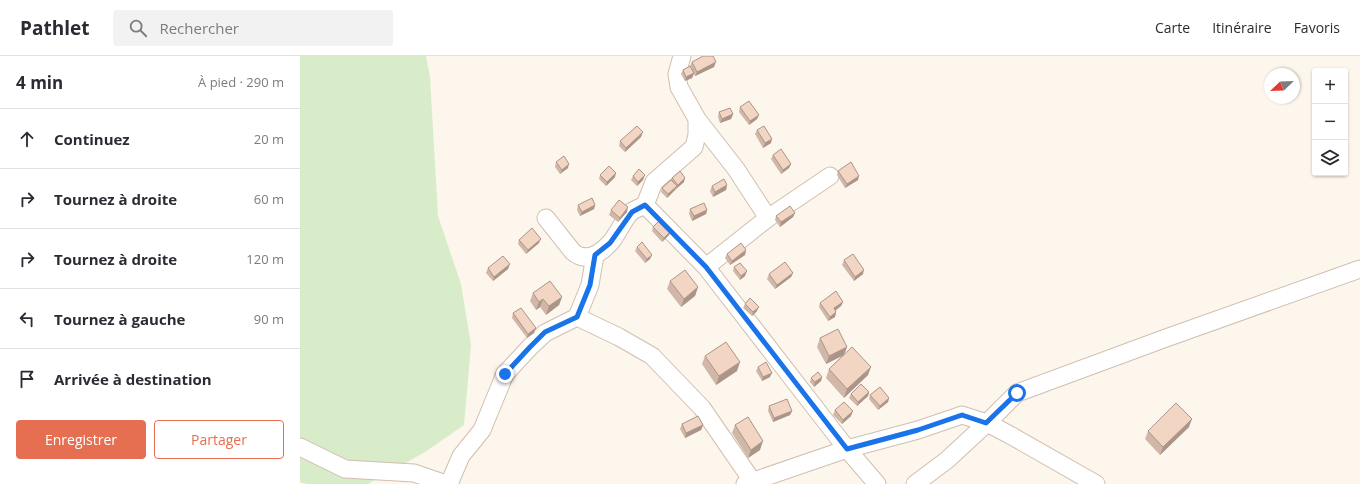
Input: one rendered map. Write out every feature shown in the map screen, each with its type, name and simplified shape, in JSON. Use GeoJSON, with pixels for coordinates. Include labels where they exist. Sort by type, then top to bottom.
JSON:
{"type":"FeatureCollection","features":[{"type":"Feature","properties":{"kind":"street"},"geometry":{"type":"LineString","coordinates":[[682,56],[677,74],[679,87],[697,119],[736,169],[768,218]]}},
{"type":"Feature","properties":{"kind":"street"},"geometry":{"type":"LineString","coordinates":[[546,218],[578,256],[587,257],[595,255],[610,243],[632,212],[645,205],[654,182],[694,147],[697,134],[697,119]]}},
{"type":"Feature","properties":{"kind":"street"},"geometry":{"type":"LineString","coordinates":[[706,267],[768,218],[830,176]]}},
{"type":"Feature","properties":{"kind":"street"},"geometry":{"type":"LineString","coordinates":[[645,205],[706,267],[847,449],[877,484]]}},
{"type":"Feature","properties":{"kind":"street"},"geometry":{"type":"LineString","coordinates":[[449,484],[462,456],[482,430],[505,374],[545,332],[577,317],[590,285],[595,255]]}},
{"type":"Feature","properties":{"kind":"street"},"geometry":{"type":"LineString","coordinates":[[915,484],[947,460],[1017,393],[1158,340],[1360,269]]}},
{"type":"Feature","properties":{"kind":"street"},"geometry":{"type":"LineString","coordinates":[[577,317],[619,337],[652,356],[702,408],[749,483],[847,449],[918,430],[962,415],[986,423],[1010,435],[1096,484]]}},
{"type":"Feature","properties":{"kind":"street"},"geometry":{"type":"LineString","coordinates":[[300,447],[345,469],[414,473],[446,484]]}},
{"type":"Feature","properties":{"kind":"green space"},"geometry":{"type":"Polygon","coordinates":[[[300,56],[426,56],[430,77],[438,216],[461,284],[471,345],[464,425],[425,452],[368,484],[307,484],[300,482],[300,56]]]}},
{"type":"Feature","properties":{"kind":"building"},"geometry":{"type":"Polygon","coordinates":[[[703,56],[713,56],[716,62],[697,72],[692,62],[703,56]]]}},
{"type":"Feature","properties":{"kind":"building"},"geometry":{"type":"Polygon","coordinates":[[[690,66],[694,73],[686,77],[683,70],[690,66]]]}},
{"type":"Feature","properties":{"kind":"building"},"geometry":{"type":"Polygon","coordinates":[[[749,101],[759,115],[750,121],[740,107],[749,101]]]}},
{"type":"Feature","properties":{"kind":"building"},"geometry":{"type":"Polygon","coordinates":[[[730,108],[733,114],[722,119],[719,112],[730,108]]]}},
{"type":"Feature","properties":{"kind":"building"},"geometry":{"type":"Polygon","coordinates":[[[637,126],[643,132],[626,148],[620,141],[637,126]]]}},
{"type":"Feature","properties":{"kind":"building"},"geometry":{"type":"Polygon","coordinates":[[[764,126],[772,139],[765,143],[757,130],[764,126]]]}},
{"type":"Feature","properties":{"kind":"building"},"geometry":{"type":"Polygon","coordinates":[[[781,149],[791,164],[783,170],[773,155],[781,149]]]}},
{"type":"Feature","properties":{"kind":"building"},"geometry":{"type":"Polygon","coordinates":[[[564,156],[569,164],[562,170],[556,162],[564,156]]]}},
{"type":"Feature","properties":{"kind":"building"},"geometry":{"type":"Polygon","coordinates":[[[851,162],[859,176],[847,184],[838,171],[851,162]]]}},
{"type":"Feature","properties":{"kind":"building"},"geometry":{"type":"Polygon","coordinates":[[[609,166],[616,173],[607,182],[600,175],[609,166]]]}},
{"type":"Feature","properties":{"kind":"building"},"geometry":{"type":"Polygon","coordinates":[[[639,169],[645,175],[638,182],[633,176],[639,169]]]}},
{"type":"Feature","properties":{"kind":"building"},"geometry":{"type":"Polygon","coordinates":[[[680,171],[685,178],[678,185],[672,178],[680,171]]]}},
{"type":"Feature","properties":{"kind":"building"},"geometry":{"type":"Polygon","coordinates":[[[724,179],[727,185],[715,192],[712,186],[724,179]]]}},
{"type":"Feature","properties":{"kind":"building"},"geometry":{"type":"Polygon","coordinates":[[[671,180],[677,186],[668,194],[662,188],[671,180]]]}},
{"type":"Feature","properties":{"kind":"building"},"geometry":{"type":"Polygon","coordinates":[[[592,198],[595,205],[582,212],[578,205],[592,198]]]}},
{"type":"Feature","properties":{"kind":"building"},"geometry":{"type":"Polygon","coordinates":[[[619,200],[628,207],[620,218],[611,210],[619,200]]]}},
{"type":"Feature","properties":{"kind":"building"},"geometry":{"type":"Polygon","coordinates":[[[704,203],[707,210],[694,216],[690,209],[704,203]]]}},
{"type":"Feature","properties":{"kind":"building"},"geometry":{"type":"Polygon","coordinates":[[[790,206],[795,213],[781,222],[776,216],[790,206]]]}},
{"type":"Feature","properties":{"kind":"building"},"geometry":{"type":"Polygon","coordinates":[[[660,220],[671,231],[664,238],[653,227],[660,220]]]}},
{"type":"Feature","properties":{"kind":"building"},"geometry":{"type":"Polygon","coordinates":[[[532,228],[541,239],[528,250],[519,240],[532,228]]]}},
{"type":"Feature","properties":{"kind":"building"},"geometry":{"type":"Polygon","coordinates":[[[642,242],[652,255],[647,259],[637,247],[642,242]]]}},
{"type":"Feature","properties":{"kind":"building"},"geometry":{"type":"Polygon","coordinates":[[[741,243],[746,250],[732,261],[727,254],[741,243]]]}},
{"type":"Feature","properties":{"kind":"building"},"geometry":{"type":"Polygon","coordinates":[[[853,254],[864,270],[855,277],[844,260],[853,254]]]}},
{"type":"Feature","properties":{"kind":"building"},"geometry":{"type":"Polygon","coordinates":[[[503,256],[510,264],[494,277],[488,268],[503,256]]]}},
{"type":"Feature","properties":{"kind":"building"},"geometry":{"type":"Polygon","coordinates":[[[785,262],[793,273],[777,285],[769,274],[785,262]]]}},
{"type":"Feature","properties":{"kind":"building"},"geometry":{"type":"Polygon","coordinates":[[[740,263],[747,271],[741,276],[734,267],[740,263]]]}},
{"type":"Feature","properties":{"kind":"building"},"geometry":{"type":"Polygon","coordinates":[[[685,270],[698,287],[684,299],[670,281],[685,270]]]}},
{"type":"Feature","properties":{"kind":"building"},"geometry":{"type":"Polygon","coordinates":[[[550,281],[562,297],[549,306],[543,299],[539,302],[533,293],[550,281]]]}},
{"type":"Feature","properties":{"kind":"building"},"geometry":{"type":"Polygon","coordinates":[[[836,291],[843,302],[834,308],[836,312],[830,317],[820,303],[836,291]]]}},
{"type":"Feature","properties":{"kind":"building"},"geometry":{"type":"Polygon","coordinates":[[[750,298],[759,307],[753,312],[745,304],[750,298]]]}},
{"type":"Feature","properties":{"kind":"building"},"geometry":{"type":"Polygon","coordinates":[[[521,308],[536,328],[528,334],[513,313],[521,308]]]}},
{"type":"Feature","properties":{"kind":"building"},"geometry":{"type":"Polygon","coordinates":[[[838,329],[847,347],[829,356],[820,338],[838,329]]]}},
{"type":"Feature","properties":{"kind":"building"},"geometry":{"type":"Polygon","coordinates":[[[726,342],[740,362],[719,376],[705,356],[726,342]]]}},
{"type":"Feature","properties":{"kind":"building"},"geometry":{"type":"Polygon","coordinates":[[[852,347],[871,367],[847,389],[829,369],[852,347]]]}},
{"type":"Feature","properties":{"kind":"building"},"geometry":{"type":"Polygon","coordinates":[[[766,362],[772,373],[763,377],[758,367],[766,362]]]}},
{"type":"Feature","properties":{"kind":"building"},"geometry":{"type":"Polygon","coordinates":[[[818,372],[822,377],[815,382],[811,378],[818,372]]]}},
{"type":"Feature","properties":{"kind":"building"},"geometry":{"type":"Polygon","coordinates":[[[861,384],[869,392],[858,402],[851,394],[861,384]]]}},
{"type":"Feature","properties":{"kind":"building"},"geometry":{"type":"Polygon","coordinates":[[[880,387],[889,398],[880,406],[870,395],[880,387]]]}},
{"type":"Feature","properties":{"kind":"building"},"geometry":{"type":"Polygon","coordinates":[[[787,399],[792,411],[774,418],[769,406],[787,399]]]}},
{"type":"Feature","properties":{"kind":"building"},"geometry":{"type":"Polygon","coordinates":[[[844,402],[853,411],[843,420],[835,410],[844,402]]]}},
{"type":"Feature","properties":{"kind":"building"},"geometry":{"type":"Polygon","coordinates":[[[1176,403],[1192,419],[1163,447],[1148,431],[1176,403]]]}},
{"type":"Feature","properties":{"kind":"building"},"geometry":{"type":"Polygon","coordinates":[[[698,416],[703,425],[686,433],[682,424],[698,416]]]}},
{"type":"Feature","properties":{"kind":"building"},"geometry":{"type":"Polygon","coordinates":[[[748,417],[763,441],[751,450],[735,425],[748,417]]]}},
{"type":"Feature","properties":{"kind":"route"},"geometry":{"type":"LineString","coordinates":[[505,374],[545,332],[577,317],[590,285],[595,255],[610,243],[632,212],[645,205],[706,267],[847,449],[918,430],[962,415],[986,423],[1017,393]]}}]}
